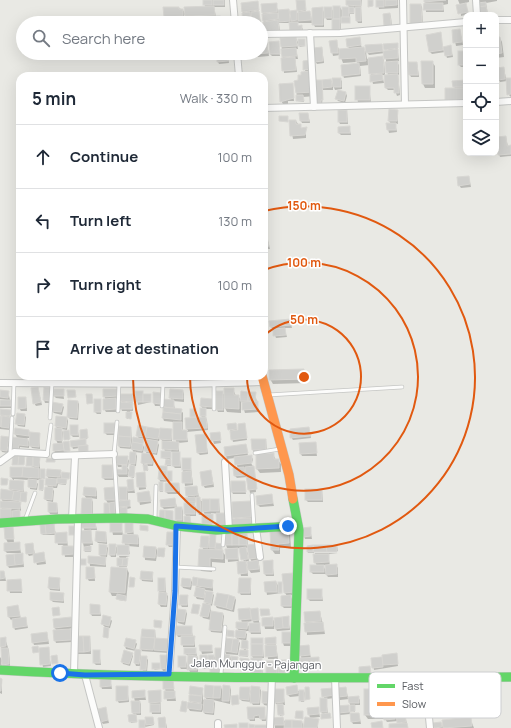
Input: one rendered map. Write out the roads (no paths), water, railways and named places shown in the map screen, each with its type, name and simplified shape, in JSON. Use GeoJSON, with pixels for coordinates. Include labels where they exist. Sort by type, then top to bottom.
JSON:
{"type":"FeatureCollection","features":[{"type":"Feature","properties":{"kind":"street"},"geometry":{"type":"LineString","coordinates":[[233,0],[234,16]]}},
{"type":"Feature","properties":{"kind":"street"},"geometry":{"type":"LineString","coordinates":[[403,0],[405,104]]}},
{"type":"Feature","properties":{"kind":"street"},"geometry":{"type":"LineString","coordinates":[[476,0],[477,12]]}},
{"type":"Feature","properties":{"kind":"street"},"geometry":{"type":"LineString","coordinates":[[499,20],[511,20]]}},
{"type":"Feature","properties":{"kind":"street"},"geometry":{"type":"LineString","coordinates":[[268,34],[404,28],[463,22]]}},
{"type":"Feature","properties":{"kind":"street"},"geometry":{"type":"LineString","coordinates":[[310,33],[314,107]]}},
{"type":"Feature","properties":{"kind":"street"},"geometry":{"type":"LineString","coordinates":[[238,60],[239,72]]}},
{"type":"Feature","properties":{"kind":"street"},"geometry":{"type":"LineString","coordinates":[[499,102],[511,101]]}},
{"type":"Feature","properties":{"kind":"street"},"geometry":{"type":"LineString","coordinates":[[268,108],[463,103]]}},
{"type":"Feature","properties":{"kind":"street"},"geometry":{"type":"LineString","coordinates":[[0,383],[214,383],[250,380]]}},
{"type":"Feature","properties":{"kind":"street"},"geometry":{"type":"LineString","coordinates":[[262,380],[289,475],[298,526],[294,678]]}},
{"type":"Feature","properties":{"kind":"street"},"geometry":{"type":"LineString","coordinates":[[0,462],[14,452],[47,454]]}},
{"type":"Feature","properties":{"kind":"street"},"geometry":{"type":"LineString","coordinates":[[55,456],[74,457],[93,454],[114,454]]}},
{"type":"Feature","properties":{"kind":"street"},"geometry":{"type":"LineString","coordinates":[[74,457],[74,673]]}},
{"type":"Feature","properties":{"kind":"street"},"geometry":{"type":"LineString","coordinates":[[225,462],[226,530]]}},
{"type":"Feature","properties":{"kind":"street"},"geometry":{"type":"LineString","coordinates":[[0,523],[118,518],[155,521],[176,526],[226,530],[298,526]]}},
{"type":"Feature","properties":{"kind":"street"},"geometry":{"type":"LineString","coordinates":[[169,674],[176,526]]}},
{"type":"Feature","properties":{"kind":"street"},"geometry":{"type":"LineString","coordinates":[[255,528],[260,557]]}},
{"type":"Feature","properties":{"kind":"street","name":"Jalan Munggur - Pajangan"},"geometry":{"type":"LineString","coordinates":[[0,670],[74,673],[85,675],[169,674],[294,678],[369,677]]}},
{"type":"Feature","properties":{"kind":"street"},"geometry":{"type":"LineString","coordinates":[[85,675],[99,728]]}},
{"type":"Feature","properties":{"kind":"street"},"geometry":{"type":"LineString","coordinates":[[270,728],[272,677]]}},
{"type":"Feature","properties":{"kind":"street","name":"Jalan Munggur - Pajangan"},"geometry":{"type":"LineString","coordinates":[[501,677],[511,677]]}},
{"type":"Feature","properties":{"kind":"street"},"geometry":{"type":"LineString","coordinates":[[335,678],[337,728]]}},
{"type":"Feature","properties":{"kind":"street"},"geometry":{"type":"LineString","coordinates":[[429,718],[430,728]]}},
{"type":"Feature","properties":{"kind":"lane"},"geometry":{"type":"LineString","coordinates":[[12,414],[14,383]]}},
{"type":"Feature","properties":{"kind":"lane"},"geometry":{"type":"LineString","coordinates":[[50,418],[52,383]]}},
{"type":"Feature","properties":{"kind":"lane"},"geometry":{"type":"LineString","coordinates":[[118,411],[119,383]]}},
{"type":"Feature","properties":{"kind":"lane"},"geometry":{"type":"LineString","coordinates":[[162,406],[163,383]]}},
{"type":"Feature","properties":{"kind":"lane"},"geometry":{"type":"LineString","coordinates":[[214,383],[214,409]]}},
{"type":"Feature","properties":{"kind":"lane"},"geometry":{"type":"LineString","coordinates":[[266,395],[402,387]]}},
{"type":"Feature","properties":{"kind":"lane"},"geometry":{"type":"LineString","coordinates":[[10,454],[12,418]]}},
{"type":"Feature","properties":{"kind":"lane"},"geometry":{"type":"LineString","coordinates":[[117,422],[114,454],[118,518]]}},
{"type":"Feature","properties":{"kind":"lane"},"geometry":{"type":"LineString","coordinates":[[47,454],[51,425]]}},
{"type":"Feature","properties":{"kind":"lane"},"geometry":{"type":"LineString","coordinates":[[255,452],[282,448]]}},
{"type":"Feature","properties":{"kind":"lane"},"geometry":{"type":"LineString","coordinates":[[155,521],[156,486]]}},
{"type":"Feature","properties":{"kind":"lane"},"geometry":{"type":"LineString","coordinates":[[24,522],[34,493]]}},
{"type":"Feature","properties":{"kind":"lane"},"geometry":{"type":"LineString","coordinates":[[252,495],[255,528]]}},
{"type":"Feature","properties":{"kind":"lane"},"geometry":{"type":"LineString","coordinates":[[223,545],[226,530]]}},
{"type":"Feature","properties":{"kind":"lane"},"geometry":{"type":"LineString","coordinates":[[175,567],[214,569]]}},
{"type":"Feature","properties":{"kind":"lane"},"geometry":{"type":"LineString","coordinates":[[221,676],[225,627]]}}]}
